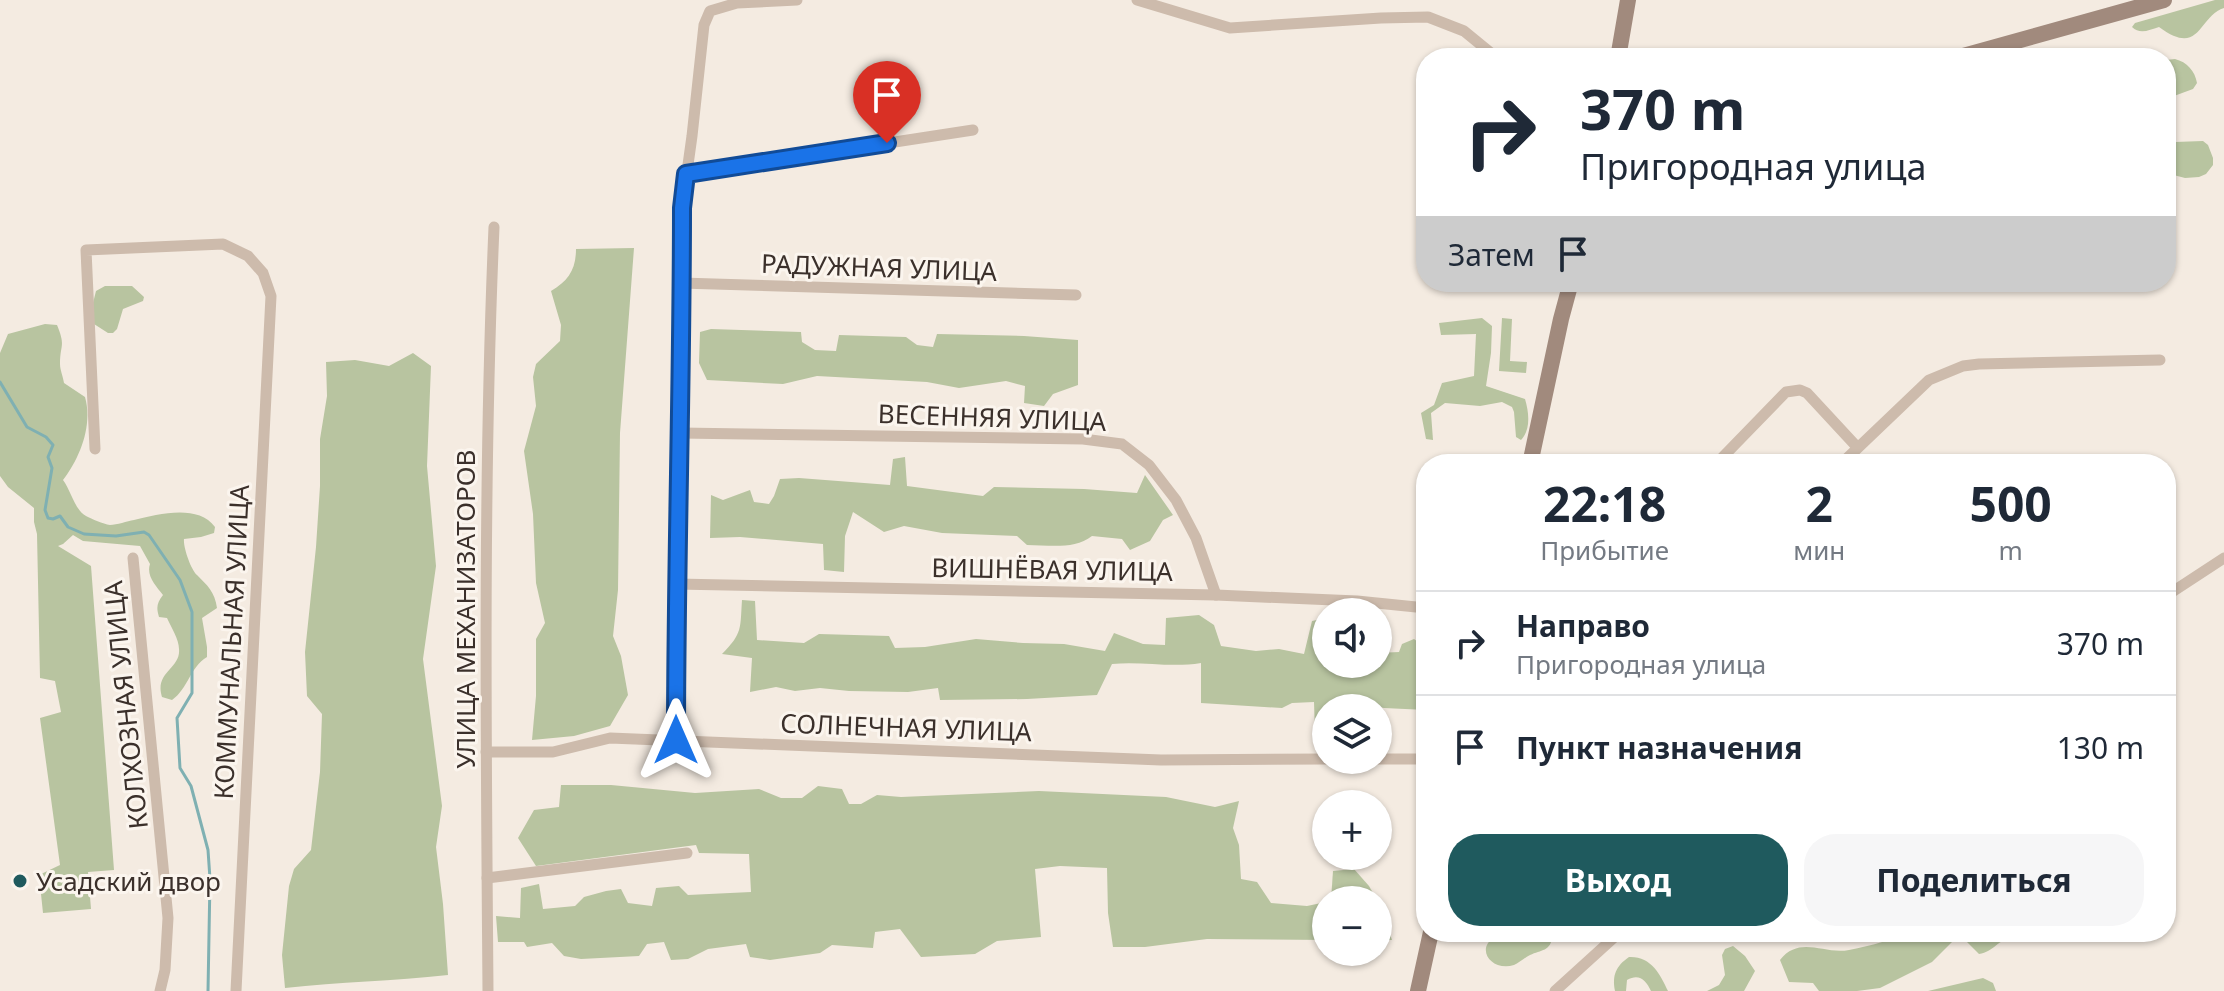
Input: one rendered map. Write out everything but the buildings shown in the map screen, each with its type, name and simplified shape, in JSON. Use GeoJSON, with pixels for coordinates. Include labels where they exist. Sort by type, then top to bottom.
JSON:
{"type":"FeatureCollection","features":[{"type":"Feature","properties":{"kind":"main road"},"geometry":{"type":"LineString","coordinates":[[1620,48],[1628,0]]}},
{"type":"Feature","properties":{"kind":"main road"},"geometry":{"type":"LineString","coordinates":[[1992,48],[2164,0]]}},
{"type":"Feature","properties":{"kind":"main road"},"geometry":{"type":"LineString","coordinates":[[1532,454],[1568,292]]}},
{"type":"Feature","properties":{"kind":"main road"},"geometry":{"type":"LineString","coordinates":[[1418,991],[1429,942]]}},
{"type":"Feature","properties":{"kind":"street"},"geometry":{"type":"LineString","coordinates":[[676,740],[682,208],[704,25],[710,11],[737,3],[797,0]]}},
{"type":"Feature","properties":{"kind":"street"},"geometry":{"type":"LineString","coordinates":[[1137,0],[1230,28],[1428,17],[1464,31],[1485,48]]}},
{"type":"Feature","properties":{"kind":"street"},"geometry":{"type":"LineString","coordinates":[[686,174],[973,130]]}},
{"type":"Feature","properties":{"kind":"street","name":"УЛИЦА МЕХАНИЗАТОРОВ"},"geometry":{"type":"LineString","coordinates":[[488,991],[489,345],[494,227]]}},
{"type":"Feature","properties":{"kind":"street","name":"КОММУНАЛЬНАЯ УЛИЦА"},"geometry":{"type":"LineString","coordinates":[[95,449],[86,250],[223,244],[248,256],[263,273],[271,296],[236,991]]}},
{"type":"Feature","properties":{"kind":"street","name":"РАДУЖНАЯ УЛИЦА"},"geometry":{"type":"LineString","coordinates":[[681,283],[1076,295]]}},
{"type":"Feature","properties":{"kind":"street"},"geometry":{"type":"LineString","coordinates":[[1850,454],[1929,380],[1963,366],[2160,360]]}},
{"type":"Feature","properties":{"kind":"street"},"geometry":{"type":"LineString","coordinates":[[1726,454],[1786,392],[1792,390],[1807,393],[1857,447]]}},
{"type":"Feature","properties":{"kind":"street","name":"ВЕСЕННЯЯ УЛИЦА"},"geometry":{"type":"LineString","coordinates":[[680,433],[1083,439],[1122,444],[1149,465],[1176,500],[1196,538],[1216,595]]}},
{"type":"Feature","properties":{"kind":"street","name":"КОЛХОЗНАЯ УЛИЦА"},"geometry":{"type":"LineString","coordinates":[[133,558],[168,918],[165,970],[160,991]]}},
{"type":"Feature","properties":{"kind":"street"},"geometry":{"type":"LineString","coordinates":[[2176,589],[2224,558]]}},
{"type":"Feature","properties":{"kind":"street","name":"ВИШНЁВАЯ УЛИЦА"},"geometry":{"type":"LineString","coordinates":[[676,584],[1216,595],[1357,601],[1416,607]]}},
{"type":"Feature","properties":{"kind":"street","name":"СОЛНЕЧНАЯ УЛИЦА"},"geometry":{"type":"LineString","coordinates":[[486,752],[553,752],[610,738],[1161,760],[1312,759]]}},
{"type":"Feature","properties":{"kind":"street"},"geometry":{"type":"LineString","coordinates":[[1392,759],[1416,759]]}},
{"type":"Feature","properties":{"kind":"street"},"geometry":{"type":"LineString","coordinates":[[487,878],[687,853]]}},
{"type":"Feature","properties":{"kind":"street"},"geometry":{"type":"LineString","coordinates":[[1555,991],[1609,942]]}},
{"type":"Feature","properties":{"kind":"green space"},"geometry":{"type":"Polygon","coordinates":[[[2224,0],[2224,8],[2215,12],[2191,37],[2173,35],[2159,27],[2141,31],[2132,27],[2135,23],[2224,0]]]}},
{"type":"Feature","properties":{"kind":"green space"},"geometry":{"type":"Polygon","coordinates":[[[2176,59],[2190,68],[2197,83],[2193,89],[2176,95],[2176,59]]]}},
{"type":"Feature","properties":{"kind":"green space"},"geometry":{"type":"Polygon","coordinates":[[[2203,141],[2208,145],[2213,165],[2206,174],[2185,178],[2176,176],[2176,142],[2203,141]]]}},
{"type":"Feature","properties":{"kind":"green space"},"geometry":{"type":"Polygon","coordinates":[[[634,248],[620,433],[618,590],[613,636],[621,656],[628,695],[610,726],[574,736],[532,740],[536,639],[545,623],[536,583],[533,514],[524,451],[536,406],[533,377],[536,364],[560,341],[561,325],[551,291],[570,274],[576,249],[634,248]]]}},
{"type":"Feature","properties":{"kind":"green space"},"geometry":{"type":"Polygon","coordinates":[[[105,286],[132,286],[144,297],[143,301],[123,309],[113,333],[94,324],[92,307],[96,291],[105,286]]]}},
{"type":"Feature","properties":{"kind":"green space"},"geometry":{"type":"Polygon","coordinates":[[[1482,318],[1492,326],[1486,386],[1525,399],[1528,415],[1526,431],[1521,440],[1516,437],[1512,407],[1502,402],[1480,406],[1445,403],[1431,413],[1433,440],[1426,439],[1421,413],[1434,405],[1442,383],[1474,376],[1476,334],[1441,335],[1439,323],[1482,318]]]}},
{"type":"Feature","properties":{"kind":"green space"},"geometry":{"type":"Polygon","coordinates":[[[1502,318],[1512,319],[1510,361],[1527,362],[1526,373],[1499,371],[1502,318]]]}},
{"type":"Feature","properties":{"kind":"green space"},"geometry":{"type":"Polygon","coordinates":[[[45,324],[57,325],[62,342],[60,364],[64,383],[85,397],[87,408],[83,441],[75,462],[63,480],[76,505],[86,516],[110,525],[178,513],[199,515],[208,520],[215,527],[214,533],[184,539],[184,543],[192,568],[210,589],[217,608],[202,618],[207,657],[172,700],[162,697],[162,682],[179,656],[179,645],[167,618],[159,617],[158,605],[163,595],[151,577],[150,564],[140,546],[83,541],[73,535],[58,546],[91,566],[114,870],[88,872],[91,909],[43,913],[39,875],[60,865],[40,718],[61,712],[55,681],[40,678],[34,508],[8,487],[0,476],[0,353],[8,334],[45,324]]]}},
{"type":"Feature","properties":{"kind":"green space"},"geometry":{"type":"Polygon","coordinates":[[[711,329],[801,332],[802,342],[815,350],[836,351],[839,335],[906,337],[917,345],[933,347],[937,334],[1078,340],[1078,385],[1053,394],[1044,406],[1024,403],[1025,386],[1006,381],[959,388],[927,382],[817,376],[783,384],[707,380],[699,363],[700,332],[711,329]]]}},
{"type":"Feature","properties":{"kind":"green space"},"geometry":{"type":"Polygon","coordinates":[[[413,353],[431,366],[427,466],[436,566],[423,659],[442,806],[436,847],[448,975],[285,988],[282,955],[289,886],[294,869],[311,850],[320,772],[322,714],[307,696],[305,652],[316,547],[320,439],[327,396],[326,362],[355,360],[389,366],[413,353]]]}},
{"type":"Feature","properties":{"kind":"green space"},"geometry":{"type":"Polygon","coordinates":[[[905,457],[907,486],[983,496],[994,487],[1137,493],[1145,475],[1173,515],[1163,520],[1150,541],[1130,550],[1122,539],[1092,536],[1069,545],[1052,546],[1027,545],[1017,536],[942,533],[904,526],[884,532],[853,512],[845,536],[844,572],[824,570],[823,544],[740,537],[710,538],[711,495],[723,500],[750,490],[754,502],[769,504],[780,479],[890,485],[893,459],[905,457]]]}},
{"type":"Feature","properties":{"kind":"green space"},"geometry":{"type":"Polygon","coordinates":[[[742,600],[755,601],[757,640],[804,643],[819,634],[889,636],[895,648],[976,639],[1064,644],[1105,651],[1114,633],[1143,644],[1165,645],[1166,618],[1199,615],[1214,625],[1221,646],[1256,651],[1279,649],[1304,654],[1312,621],[1312,678],[1392,678],[1392,652],[1399,652],[1402,644],[1416,640],[1416,710],[1392,708],[1392,694],[1312,694],[1312,702],[1292,703],[1282,708],[1201,703],[1201,663],[1112,664],[1097,695],[940,700],[938,688],[908,692],[820,688],[795,691],[776,687],[750,692],[752,658],[722,654],[739,630],[742,600]]]}},
{"type":"Feature","properties":{"kind":"green space"},"geometry":{"type":"Polygon","coordinates":[[[561,785],[611,785],[695,793],[759,789],[781,798],[802,798],[818,786],[842,789],[849,804],[861,804],[877,795],[901,797],[1039,791],[1166,797],[1215,807],[1239,801],[1233,828],[1239,845],[1241,879],[1257,882],[1271,903],[1312,905],[1312,940],[1207,939],[1145,947],[1113,947],[1108,913],[1107,868],[1060,866],[1035,869],[1041,937],[997,941],[975,954],[921,957],[900,929],[875,932],[873,948],[832,945],[820,953],[770,960],[750,957],[746,944],[708,949],[688,959],[671,960],[664,942],[647,944],[639,956],[581,959],[564,956],[552,943],[527,947],[524,942],[498,942],[496,916],[520,918],[521,888],[539,884],[543,909],[575,906],[584,897],[621,889],[628,903],[652,906],[656,888],[679,886],[688,895],[751,892],[749,854],[699,853],[696,845],[536,866],[518,838],[534,810],[559,807],[561,785]]]}},
{"type":"Feature","properties":{"kind":"green space"},"geometry":{"type":"Polygon","coordinates":[[[1355,870],[1369,886],[1332,886],[1333,871],[1355,870]]]}},
{"type":"Feature","properties":{"kind":"green space"},"geometry":{"type":"Polygon","coordinates":[[[1489,942],[1551,942],[1545,949],[1514,965],[1504,966],[1490,960],[1486,948],[1489,942]]]}},
{"type":"Feature","properties":{"kind":"green space"},"geometry":{"type":"Polygon","coordinates":[[[1952,942],[1932,962],[1880,988],[1857,991],[1819,991],[1813,983],[1789,982],[1780,960],[1804,947],[1840,951],[1875,944],[1952,942]]]}},
{"type":"Feature","properties":{"kind":"green space"},"geometry":{"type":"Polygon","coordinates":[[[1967,942],[2000,942],[1989,951],[1979,954],[1967,942]]]}},
{"type":"Feature","properties":{"kind":"green space"},"geometry":{"type":"Polygon","coordinates":[[[1733,946],[1745,956],[1755,971],[1744,991],[1707,991],[1719,985],[1725,975],[1722,955],[1725,949],[1733,946]]]}},
{"type":"Feature","properties":{"kind":"green space"},"geometry":{"type":"Polygon","coordinates":[[[1629,957],[1649,963],[1668,991],[1651,991],[1644,981],[1635,977],[1627,980],[1626,991],[1615,991],[1616,971],[1629,957]]]}},
{"type":"Feature","properties":{"kind":"green space"},"geometry":{"type":"Polygon","coordinates":[[[1983,978],[1993,983],[1996,991],[1928,991],[1983,978]]]}},
{"type":"Feature","properties":{"kind":"waterway"},"geometry":{"type":"LineString","coordinates":[[0,382],[27,427],[46,437],[53,445],[48,457],[52,468],[45,510],[48,518],[60,516],[68,527],[84,534],[116,536],[144,532],[149,535],[180,580],[192,612],[192,693],[177,718],[180,768],[191,786],[208,850],[208,991]]}},
{"type":"Feature","properties":{"kind":"place","name":"Усадский двор"},"geometry":{"type":"Point","coordinates":[20,881]}},
{"type":"Feature","properties":{"kind":"route"},"geometry":{"type":"LineString","coordinates":[[676,740],[682,208],[686,174],[887,143]]}}]}
